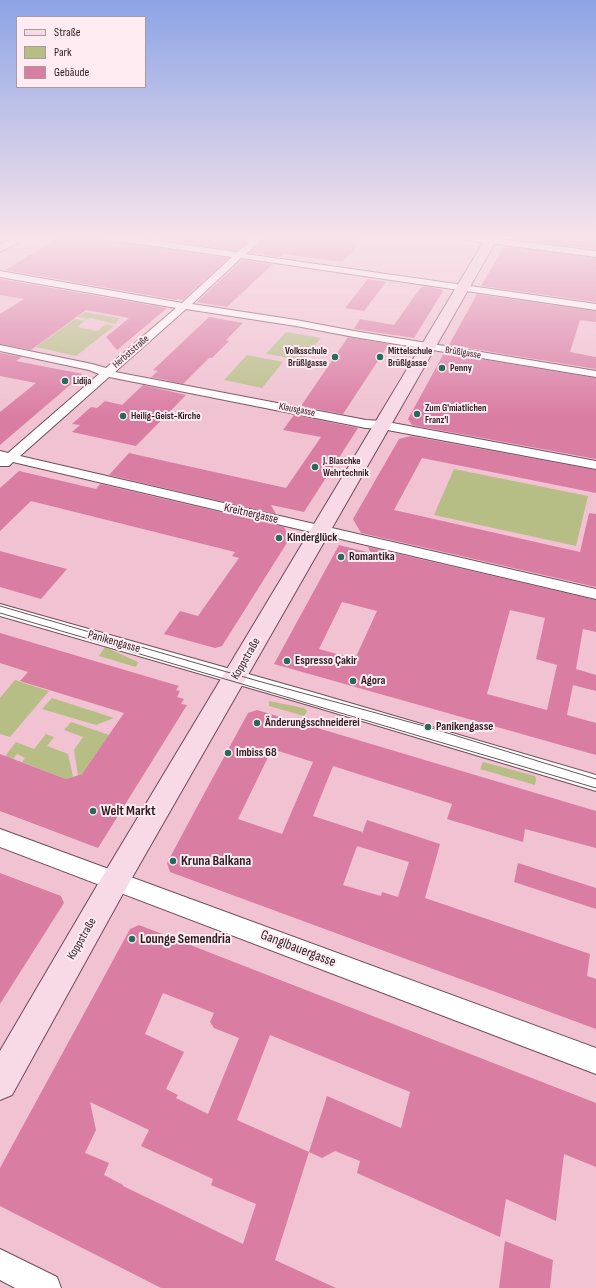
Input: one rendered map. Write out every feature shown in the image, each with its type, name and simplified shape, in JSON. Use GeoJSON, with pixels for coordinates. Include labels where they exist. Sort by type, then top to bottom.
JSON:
{"type":"FeatureCollection","features":[{"type":"Feature","properties":{"kind":"main road","name":"Koppstraße"},"geometry":{"type":"LineString","coordinates":[[0,1083],[115,881],[458,296]]}},
{"type":"Feature","properties":{"kind":"street","name":"Brüßlgasse"},"geometry":{"type":"LineString","coordinates":[[127,296],[249,317],[270,318],[428,347],[596,374]]}},
{"type":"Feature","properties":{"kind":"street","name":"Herbststraße"},"geometry":{"type":"LineString","coordinates":[[3,460],[107,373],[195,296]]}},
{"type":"Feature","properties":{"kind":"street"},"geometry":{"type":"LineString","coordinates":[[524,296],[596,307]]}},
{"type":"Feature","properties":{"kind":"street","name":"Klausgasse"},"geometry":{"type":"LineString","coordinates":[[0,348],[92,367],[107,373],[366,424],[382,425],[596,465]]}},
{"type":"Feature","properties":{"kind":"street","name":"Kreitnergasse"},"geometry":{"type":"LineString","coordinates":[[3,460],[322,530],[596,594]]}},
{"type":"Feature","properties":{"kind":"street","name":"Panikengasse"},"geometry":{"type":"LineString","coordinates":[[0,610],[596,783]]}},
{"type":"Feature","properties":{"kind":"street","name":"Ganglbauergasse"},"geometry":{"type":"LineString","coordinates":[[0,838],[596,1061]]}},
{"type":"Feature","properties":{"kind":"street"},"geometry":{"type":"LineString","coordinates":[[0,1264],[46,1288]]}},
{"type":"Feature","properties":{"kind":"green space"},"geometry":{"type":"Polygon","coordinates":[[[85,312],[120,318],[115,324],[91,318],[88,319],[77,317],[85,312]]]}},
{"type":"Feature","properties":{"kind":"green space"},"geometry":{"type":"Polygon","coordinates":[[[75,319],[85,321],[77,327],[97,331],[106,324],[114,326],[76,356],[36,347],[75,319]]]}},
{"type":"Feature","properties":{"kind":"green space"},"geometry":{"type":"Polygon","coordinates":[[[286,332],[321,338],[303,360],[266,354],[286,332]]]}},
{"type":"Feature","properties":{"kind":"green space"},"geometry":{"type":"Polygon","coordinates":[[[247,355],[283,362],[262,388],[224,380],[247,355]]]}},
{"type":"Feature","properties":{"kind":"green space"},"geometry":{"type":"Polygon","coordinates":[[[454,469],[588,496],[576,546],[434,515],[454,469]]]}},
{"type":"Feature","properties":{"kind":"green space"},"geometry":{"type":"Polygon","coordinates":[[[105,647],[138,662],[136,667],[99,656],[105,647]]]}},
{"type":"Feature","properties":{"kind":"green space"},"geometry":{"type":"Polygon","coordinates":[[[15,680],[49,691],[10,737],[0,734],[0,698],[15,680]]]}},
{"type":"Feature","properties":{"kind":"green space"},"geometry":{"type":"Polygon","coordinates":[[[52,698],[114,718],[96,725],[42,709],[52,698]]]}},
{"type":"Feature","properties":{"kind":"green space"},"geometry":{"type":"Polygon","coordinates":[[[269,701],[304,708],[307,711],[304,716],[269,706],[269,701]]]}},
{"type":"Feature","properties":{"kind":"green space"},"geometry":{"type":"Polygon","coordinates":[[[71,722],[109,735],[82,774],[78,775],[74,750],[83,737],[64,730],[71,722]]]}},
{"type":"Feature","properties":{"kind":"green space"},"geometry":{"type":"Polygon","coordinates":[[[46,734],[54,737],[47,746],[68,754],[73,777],[66,779],[22,762],[25,758],[17,754],[13,759],[5,756],[16,742],[34,749],[46,734]]]}},
{"type":"Feature","properties":{"kind":"green space"},"geometry":{"type":"Polygon","coordinates":[[[483,762],[535,776],[535,785],[480,769],[483,762]]]}},
{"type":"Feature","properties":{"kind":"building"},"geometry":{"type":"Polygon","coordinates":[[[7,296],[99,296],[167,308],[117,350],[106,337],[129,318],[86,310],[31,350],[0,344],[0,314],[24,299],[7,296]]]}},
{"type":"Feature","properties":{"kind":"building"},"geometry":{"type":"Polygon","coordinates":[[[154,296],[187,296],[183,300],[154,296]]]}},
{"type":"Feature","properties":{"kind":"building"},"geometry":{"type":"Polygon","coordinates":[[[203,296],[239,296],[227,307],[197,302],[203,296]]]}},
{"type":"Feature","properties":{"kind":"building"},"geometry":{"type":"Polygon","coordinates":[[[354,296],[375,296],[364,311],[345,308],[354,296]]]}},
{"type":"Feature","properties":{"kind":"building"},"geometry":{"type":"Polygon","coordinates":[[[415,296],[440,296],[414,338],[354,329],[360,319],[394,325],[415,296]]]}},
{"type":"Feature","properties":{"kind":"building"},"geometry":{"type":"Polygon","coordinates":[[[476,296],[492,296],[596,311],[596,322],[580,320],[570,352],[596,357],[596,369],[449,345],[476,296]]]}},
{"type":"Feature","properties":{"kind":"building"},"geometry":{"type":"Polygon","coordinates":[[[554,296],[596,296],[596,302],[554,296]]]}},
{"type":"Feature","properties":{"kind":"building"},"geometry":{"type":"Polygon","coordinates":[[[209,317],[243,323],[226,340],[229,341],[212,358],[209,358],[183,384],[151,377],[158,371],[153,370],[209,317]]]}},
{"type":"Feature","properties":{"kind":"building"},"geometry":{"type":"Polygon","coordinates":[[[348,337],[389,344],[343,414],[301,406],[348,337]]]}},
{"type":"Feature","properties":{"kind":"building"},"geometry":{"type":"Polygon","coordinates":[[[0,353],[22,357],[16,361],[83,374],[0,445],[0,412],[36,383],[0,376],[0,353]]]}},
{"type":"Feature","properties":{"kind":"building"},"geometry":{"type":"Polygon","coordinates":[[[444,353],[596,378],[596,459],[412,425],[408,419],[444,353]]]}},
{"type":"Feature","properties":{"kind":"building","name":"Heilig-Geist-Kirche"},"geometry":{"type":"Polygon","coordinates":[[[143,385],[186,395],[136,446],[72,432],[80,425],[72,424],[91,407],[97,408],[105,401],[122,405],[143,385]]]}},
{"type":"Feature","properties":{"kind":"building"},"geometry":{"type":"Polygon","coordinates":[[[294,415],[358,428],[304,512],[271,505],[276,514],[109,475],[129,453],[286,488],[321,437],[283,430],[294,415]]]}},
{"type":"Feature","properties":{"kind":"building"},"geometry":{"type":"Polygon","coordinates":[[[411,436],[596,470],[596,493],[422,458],[394,510],[580,552],[589,513],[596,514],[596,587],[361,533],[353,519],[399,439],[411,436]]]}},
{"type":"Feature","properties":{"kind":"building"},"geometry":{"type":"Polygon","coordinates":[[[19,471],[96,489],[100,484],[284,527],[290,538],[222,646],[215,648],[164,634],[180,611],[198,616],[239,558],[232,556],[235,552],[31,501],[0,531],[0,488],[19,471]]]}},
{"type":"Feature","properties":{"kind":"building"},"geometry":{"type":"Polygon","coordinates":[[[339,545],[371,553],[368,547],[596,600],[596,632],[583,629],[576,669],[596,675],[596,691],[573,685],[567,715],[596,723],[596,755],[274,664],[339,545]],[[342,602],[319,649],[355,659],[377,611],[342,602]],[[510,610],[487,694],[547,710],[557,665],[536,659],[545,618],[510,610]]]}},
{"type":"Feature","properties":{"kind":"building"},"geometry":{"type":"Polygon","coordinates":[[[0,551],[67,569],[41,599],[0,587],[0,551]]]}},
{"type":"Feature","properties":{"kind":"building"},"geometry":{"type":"Polygon","coordinates":[[[0,633],[179,686],[176,690],[180,691],[177,697],[184,699],[181,704],[187,705],[98,848],[0,811],[0,754],[66,779],[73,777],[82,774],[124,713],[20,681],[28,672],[0,663],[0,633]]]}},
{"type":"Feature","properties":{"kind":"building"},"geometry":{"type":"Polygon","coordinates":[[[257,710],[596,811],[596,848],[525,829],[523,842],[447,819],[452,804],[333,766],[313,816],[362,832],[362,834],[367,820],[440,844],[425,898],[590,954],[587,976],[596,979],[596,1029],[170,872],[167,863],[248,713],[257,710]],[[272,749],[238,819],[282,834],[313,762],[272,749]],[[357,846],[343,885],[381,896],[382,892],[398,897],[409,862],[357,846]]]}},
{"type":"Feature","properties":{"kind":"building"},"geometry":{"type":"Polygon","coordinates":[[[518,863],[596,888],[596,909],[514,882],[518,863]]]}},
{"type":"Feature","properties":{"kind":"building"},"geometry":{"type":"Polygon","coordinates":[[[0,873],[61,896],[64,903],[0,1004],[0,873]]]}},
{"type":"Feature","properties":{"kind":"building"},"geometry":{"type":"Polygon","coordinates":[[[139,925],[596,1103],[596,1167],[564,1154],[556,1221],[506,1199],[500,1237],[357,1173],[360,1161],[335,1151],[322,1158],[309,1152],[275,1260],[336,1288],[161,1288],[0,1206],[0,1168],[130,929],[139,925]],[[163,993],[145,1034],[184,1052],[166,1089],[178,1095],[176,1098],[208,1114],[239,1038],[214,1028],[210,1022],[214,1013],[163,993]],[[270,1035],[237,1120],[309,1152],[327,1096],[401,1128],[410,1092],[270,1035]],[[90,1102],[96,1130],[85,1153],[109,1163],[104,1175],[123,1186],[243,1244],[256,1204],[211,1185],[213,1179],[141,1146],[149,1130],[90,1102]]]}},
{"type":"Feature","properties":{"kind":"building"},"geometry":{"type":"Polygon","coordinates":[[[505,1241],[553,1260],[550,1288],[499,1288],[505,1241]]]}},
{"type":"Feature","properties":{"kind":"tram line"},"geometry":{"type":"LineString","coordinates":[[0,606],[258,681],[428,727],[596,779]]}},
{"type":"Feature","properties":{"kind":"tram line"},"geometry":{"type":"LineString","coordinates":[[0,613],[596,788]]}},
{"type":"Feature","properties":{"kind":"place","name":"Volksschule Brüßlgasse"},"geometry":{"type":"Point","coordinates":[335,357]}},
{"type":"Feature","properties":{"kind":"place","name":"Mittelschule Brüßlgasse"},"geometry":{"type":"Point","coordinates":[380,357]}},
{"type":"Feature","properties":{"kind":"place","name":"Penny"},"geometry":{"type":"Point","coordinates":[442,368]}},
{"type":"Feature","properties":{"kind":"place","name":"Lidija"},"geometry":{"type":"Point","coordinates":[65,381]}},
{"type":"Feature","properties":{"kind":"place","name":"Zum G'miatlichen Franz'l"},"geometry":{"type":"Point","coordinates":[417,414]}},
{"type":"Feature","properties":{"kind":"place","name":"Heilig-Geist-Kirche"},"geometry":{"type":"Point","coordinates":[123,416]}},
{"type":"Feature","properties":{"kind":"place","name":"J. Blaschke Wehrtechnik"},"geometry":{"type":"Point","coordinates":[315,467]}},
{"type":"Feature","properties":{"kind":"place","name":"Kinderglück"},"geometry":{"type":"Point","coordinates":[279,538]}},
{"type":"Feature","properties":{"kind":"place","name":"Romantika"},"geometry":{"type":"Point","coordinates":[341,557]}},
{"type":"Feature","properties":{"kind":"place","name":"Espresso Çakir"},"geometry":{"type":"Point","coordinates":[287,661]}},
{"type":"Feature","properties":{"kind":"place","name":"Agora"},"geometry":{"type":"Point","coordinates":[353,681]}},
{"type":"Feature","properties":{"kind":"place","name":"Änderungsschneiderei"},"geometry":{"type":"Point","coordinates":[257,723]}},
{"type":"Feature","properties":{"kind":"place","name":"Panikengasse"},"geometry":{"type":"Point","coordinates":[428,727]}},
{"type":"Feature","properties":{"kind":"place","name":"Imbiss 68"},"geometry":{"type":"Point","coordinates":[228,753]}},
{"type":"Feature","properties":{"kind":"place","name":"Welt Markt"},"geometry":{"type":"Point","coordinates":[93,811]}},
{"type":"Feature","properties":{"kind":"place","name":"Kruna Balkana"},"geometry":{"type":"Point","coordinates":[173,861]}},
{"type":"Feature","properties":{"kind":"place","name":"Lounge Semendria"},"geometry":{"type":"Point","coordinates":[132,939]}}]}
